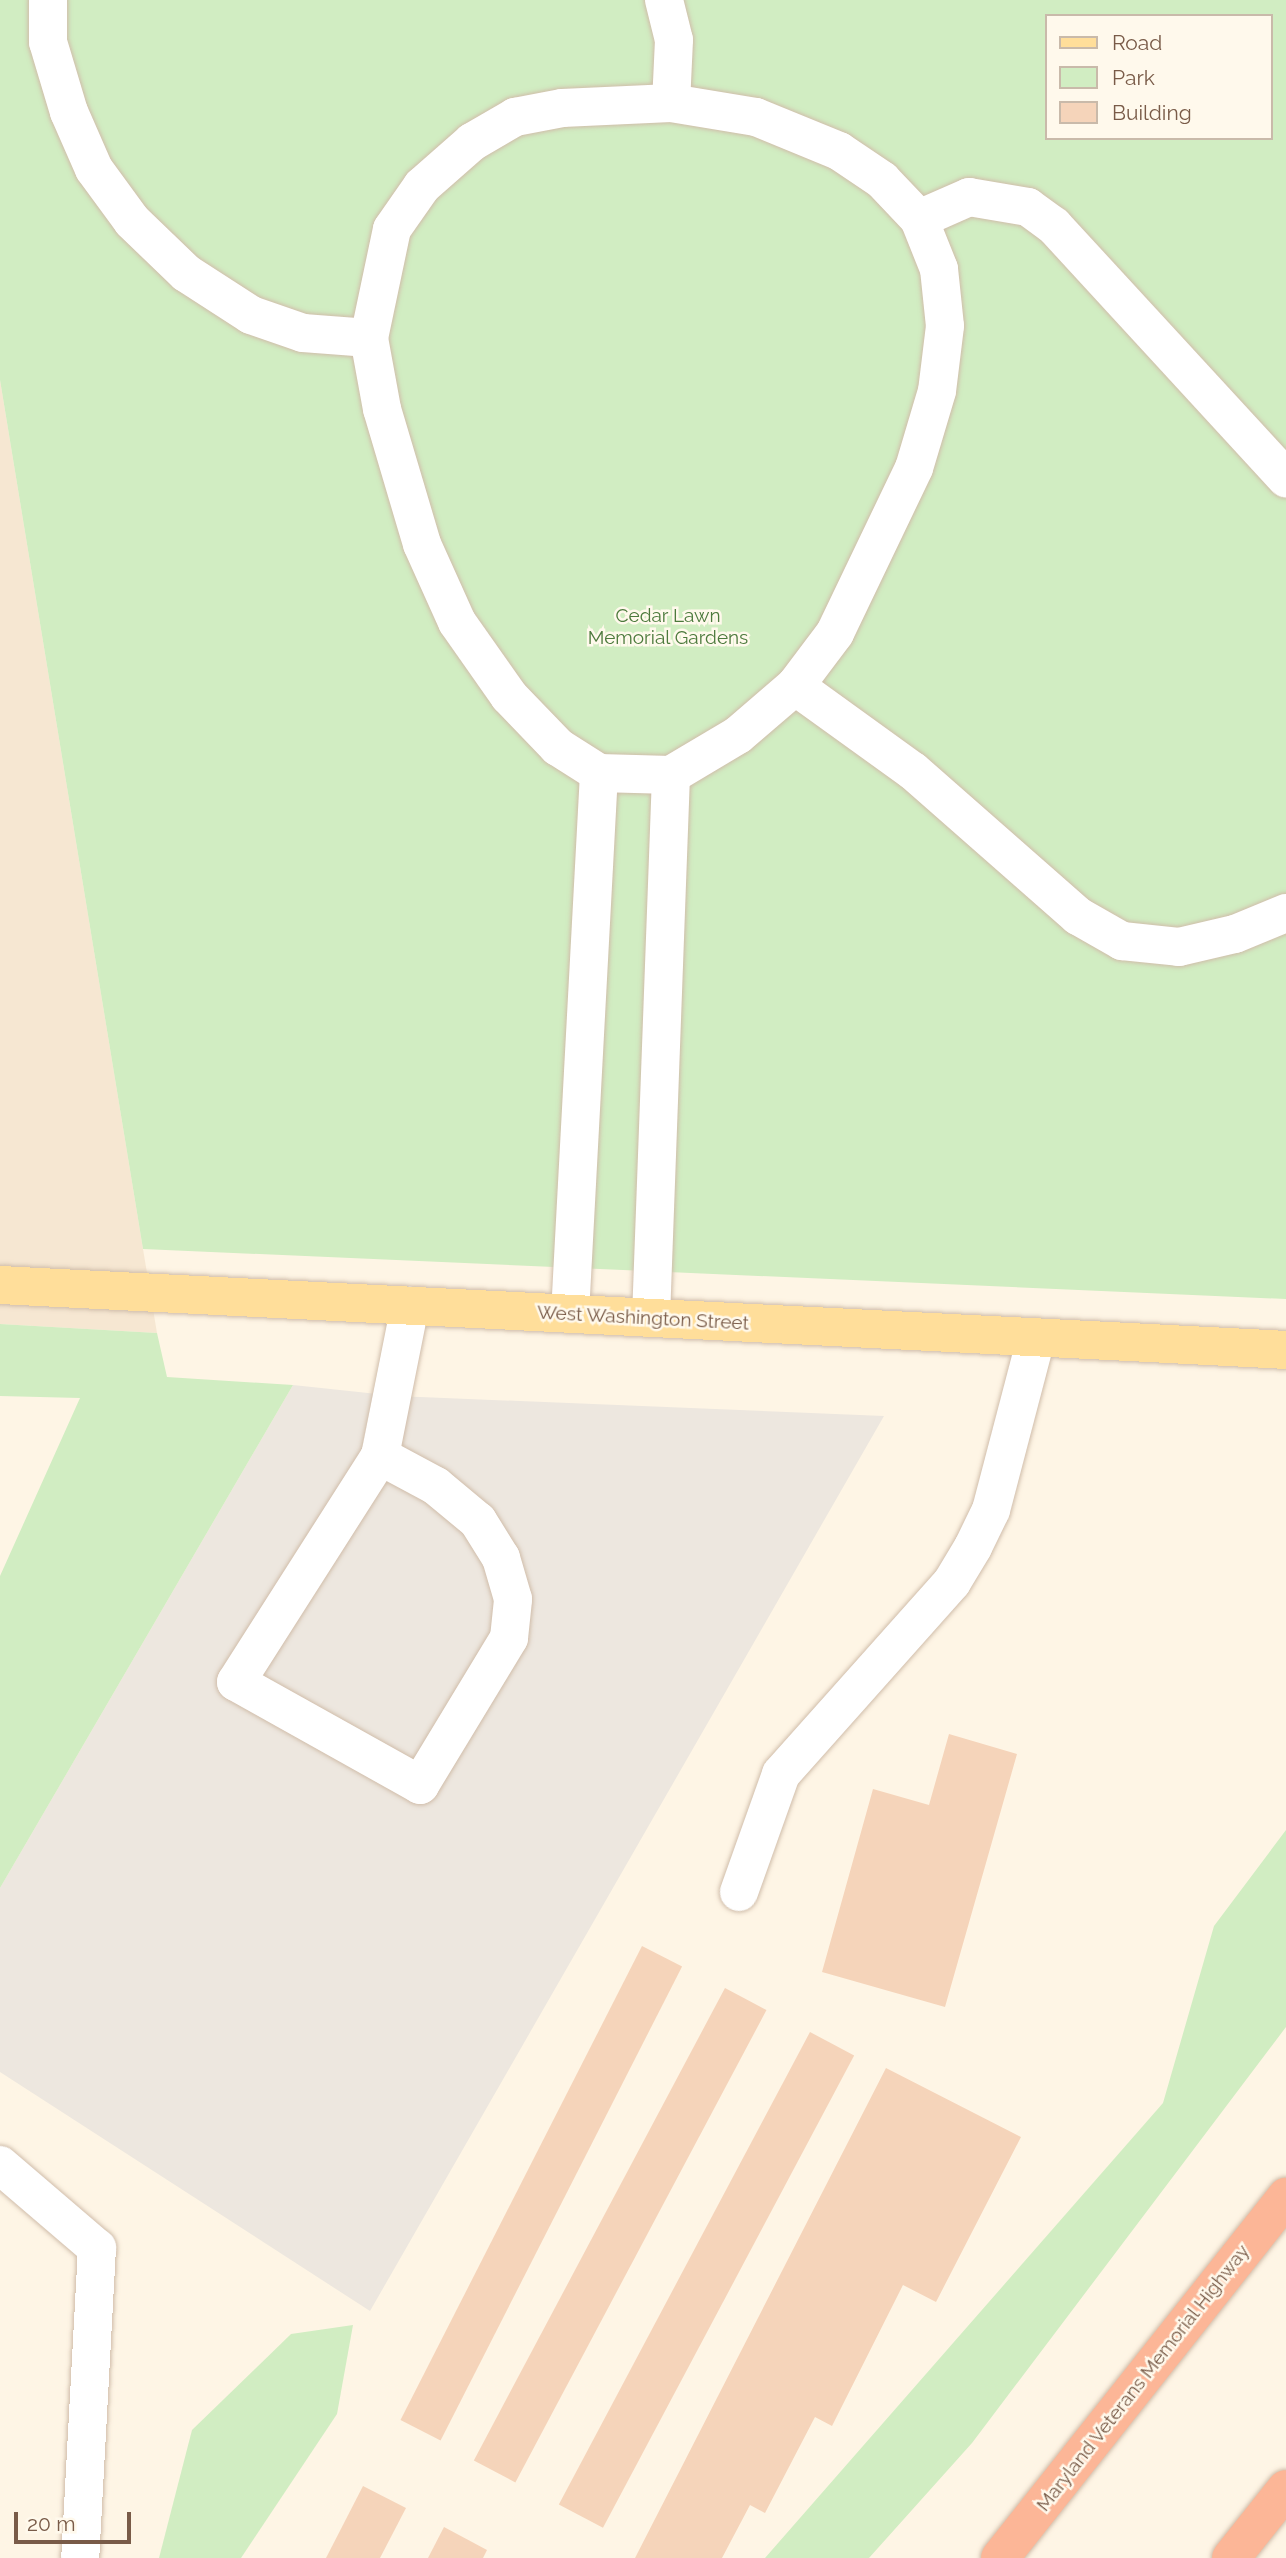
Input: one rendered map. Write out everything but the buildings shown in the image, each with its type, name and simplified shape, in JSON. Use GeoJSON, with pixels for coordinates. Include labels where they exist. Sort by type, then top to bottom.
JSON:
{"type":"FeatureCollection","features":[{"type":"Feature","properties":{"kind":"highway","name":"Maryland Veterans Memorial Highway"},"geometry":{"type":"LineString","coordinates":[[1000,2558],[1286,2197]]}},
{"type":"Feature","properties":{"kind":"highway"},"geometry":{"type":"LineString","coordinates":[[1231,2558],[1286,2488]]}},
{"type":"Feature","properties":{"kind":"main road","name":"West Washington Street"},"geometry":{"type":"LineString","coordinates":[[0,1285],[1286,1350]]}},
{"type":"Feature","properties":{"kind":"lane"},"geometry":{"type":"LineString","coordinates":[[48,0],[48,41],[69,112],[94,169],[132,220],[186,273],[251,315],[303,333],[369,338]]}},
{"type":"Feature","properties":{"kind":"lane"},"geometry":{"type":"LineString","coordinates":[[664,0],[674,40],[671,103]]}},
{"type":"Feature","properties":{"kind":"lane"},"geometry":{"type":"LineString","coordinates":[[671,103],[756,117],[839,151],[882,180],[919,219],[939,269],[945,326],[937,391],[914,468],[872,561],[835,633],[795,686],[738,735],[671,775],[599,773],[558,747],[509,696],[457,622],[422,544],[382,409],[369,338],[392,229],[422,186],[472,142],[515,117],[562,108],[671,103]]}},
{"type":"Feature","properties":{"kind":"lane"},"geometry":{"type":"LineString","coordinates":[[919,219],[969,197],[1028,207],[1054,226],[1286,478]]}},
{"type":"Feature","properties":{"kind":"lane"},"geometry":{"type":"LineString","coordinates":[[795,686],[913,771],[1078,916],[1122,941],[1179,947],[1235,934],[1286,913]]}},
{"type":"Feature","properties":{"kind":"lane"},"geometry":{"type":"LineString","coordinates":[[570,1314],[599,773]]}},
{"type":"Feature","properties":{"kind":"lane"},"geometry":{"type":"LineString","coordinates":[[651,1318],[671,775]]}},
{"type":"Feature","properties":{"kind":"lane"},"geometry":{"type":"LineString","coordinates":[[380,1456],[436,1486],[478,1521],[501,1558],[513,1599],[509,1638],[420,1785],[236,1682],[380,1456],[410,1306]]}},
{"type":"Feature","properties":{"kind":"lane"},"geometry":{"type":"LineString","coordinates":[[739,1892],[782,1774],[953,1582],[973,1547],[991,1510],[1036,1338]]}},
{"type":"Feature","properties":{"kind":"lane"},"geometry":{"type":"LineString","coordinates":[[0,2165],[97,2248],[80,2558]]}},
{"type":"Feature","properties":{"kind":"shaded area"},"geometry":{"type":"Polygon","coordinates":[[[0,380],[143,1249],[157,1333],[0,1324],[0,380]]]}},
{"type":"Feature","properties":{"kind":"shaded area"},"geometry":{"type":"Polygon","coordinates":[[[293,1385],[396,1396],[884,1416],[370,2311],[0,2072],[0,1888],[293,1385]]]}},
{"type":"Feature","properties":{"kind":"green space","name":"Cedar Lawn Memorial Gardens"},"geometry":{"type":"Polygon","coordinates":[[[0,0],[1286,0],[1286,1299],[143,1249],[0,380],[0,0]]]}},
{"type":"Feature","properties":{"kind":"green space"},"geometry":{"type":"Polygon","coordinates":[[[0,1324],[157,1333],[167,1377],[293,1385],[0,1888],[0,1576],[80,1398],[0,1396],[0,1324]]]}},
{"type":"Feature","properties":{"kind":"green space"},"geometry":{"type":"Polygon","coordinates":[[[1286,1830],[1286,2027],[972,2443],[869,2558],[765,2558],[1163,2103],[1214,1926],[1286,1830]]]}},
{"type":"Feature","properties":{"kind":"green space"},"geometry":{"type":"Polygon","coordinates":[[[353,2325],[337,2414],[241,2558],[159,2558],[192,2430],[291,2334],[353,2325]]]}}]}
